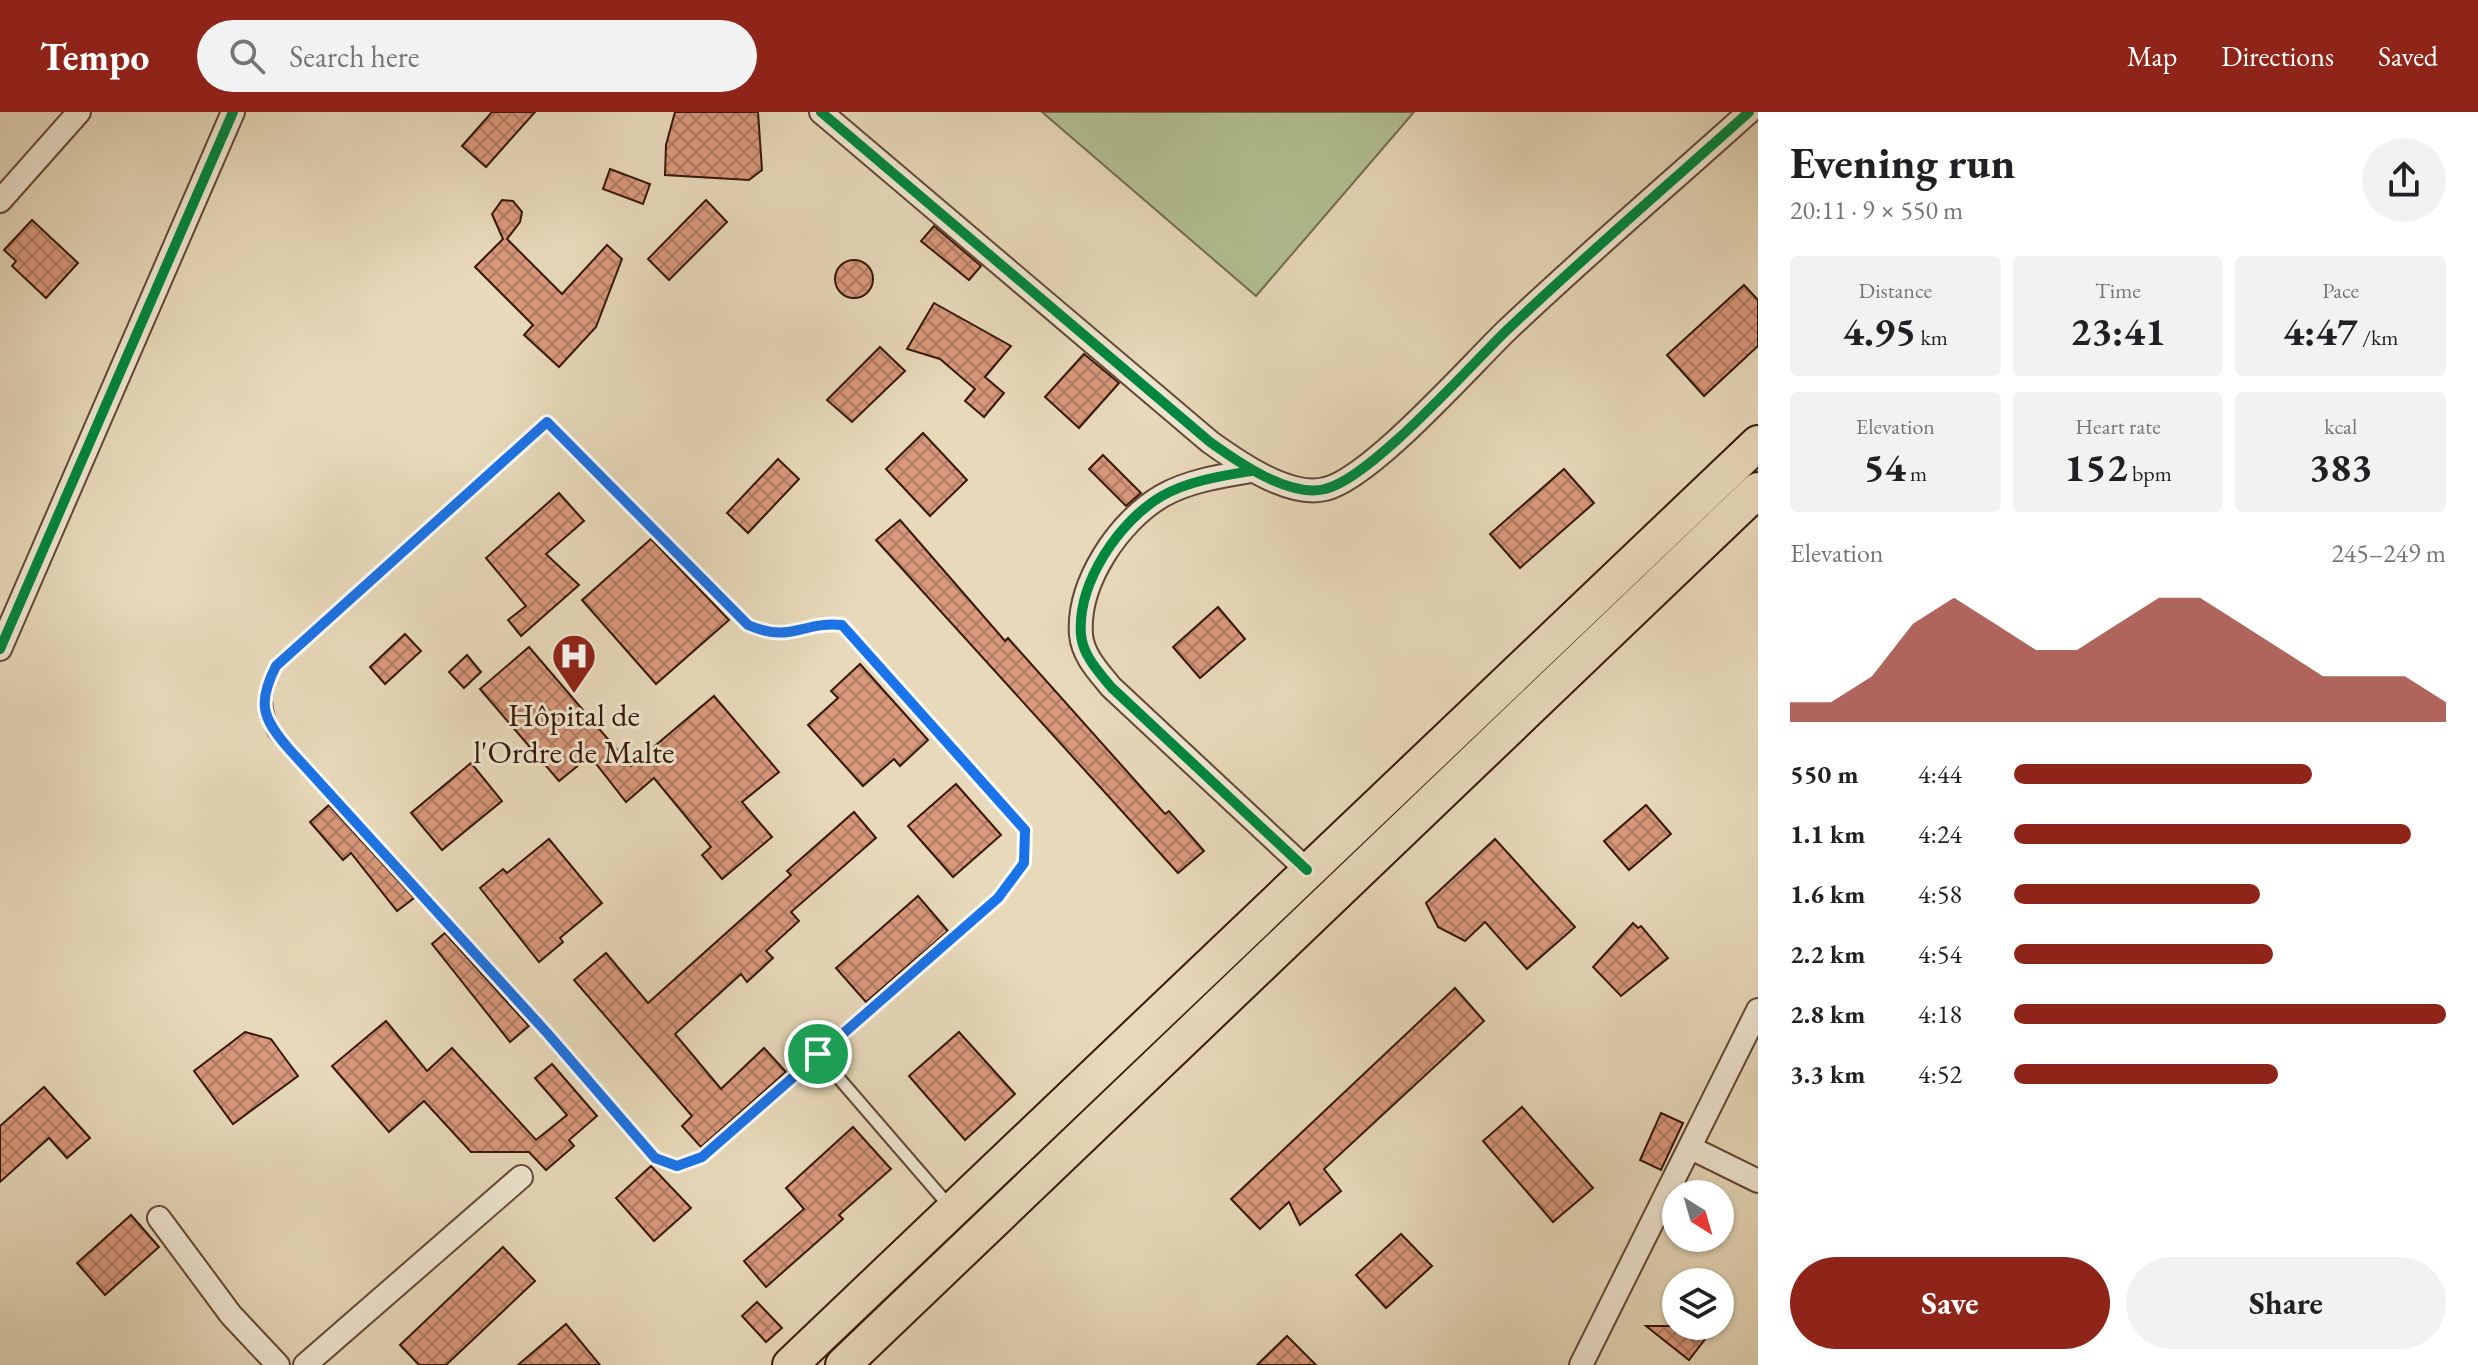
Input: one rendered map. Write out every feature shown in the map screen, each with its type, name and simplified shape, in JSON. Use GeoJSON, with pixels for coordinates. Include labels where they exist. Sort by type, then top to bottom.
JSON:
{"type":"FeatureCollection","features":[{"type":"Feature","properties":{"kind":"main road"},"geometry":{"type":"LineString","coordinates":[[790,1365],[1758,443]]}},
{"type":"Feature","properties":{"kind":"main road"},"geometry":{"type":"LineString","coordinates":[[843,1365],[1758,490]]}},
{"type":"Feature","properties":{"kind":"street"},"geometry":{"type":"LineString","coordinates":[[0,201],[79,112]]}},
{"type":"Feature","properties":{"kind":"street"},"geometry":{"type":"LineString","coordinates":[[0,649],[233,112]]}},
{"type":"Feature","properties":{"kind":"street"},"geometry":{"type":"LineString","coordinates":[[821,112],[1210,442],[1251,471],[1301,489],[1323,490],[1363,471],[1508,330],[1749,112]]}},
{"type":"Feature","properties":{"kind":"street"},"geometry":{"type":"LineString","coordinates":[[1251,471],[1201,481],[1162,496],[1132,519],[1103,557],[1086,600],[1081,635],[1090,662],[1111,687],[1307,870]]}},
{"type":"Feature","properties":{"kind":"street"},"geometry":{"type":"LineString","coordinates":[[1581,1365],[1758,1010]]}},
{"type":"Feature","properties":{"kind":"street"},"geometry":{"type":"LineString","coordinates":[[1691,1148],[1758,1181]]}},
{"type":"Feature","properties":{"kind":"street"},"geometry":{"type":"LineString","coordinates":[[305,1365],[521,1177]]}},
{"type":"Feature","properties":{"kind":"street"},"geometry":{"type":"LineString","coordinates":[[159,1218],[231,1315],[278,1365]]}},
{"type":"Feature","properties":{"kind":"lane"},"geometry":{"type":"LineString","coordinates":[[547,422],[748,625],[770,635],[792,634],[818,623],[842,625],[1025,830],[1024,863],[998,898],[818,1054],[702,1157],[677,1166],[655,1158],[548,1034],[274,732],[266,713],[264,690],[276,666],[547,422]]}},
{"type":"Feature","properties":{"kind":"lane"},"geometry":{"type":"LineString","coordinates":[[818,1054],[953,1209]]}},
{"type":"Feature","properties":{"kind":"green space"},"geometry":{"type":"Polygon","coordinates":[[[1042,112],[1414,112],[1256,296],[1042,112]]]}},
{"type":"Feature","properties":{"kind":"building"},"geometry":{"type":"Polygon","coordinates":[[[492,112],[535,112],[486,167],[462,146],[492,112]]]}},
{"type":"Feature","properties":{"kind":"building"},"geometry":{"type":"Polygon","coordinates":[[[675,112],[758,112],[762,170],[749,180],[665,175],[666,145],[675,112]]]}},
{"type":"Feature","properties":{"kind":"building"},"geometry":{"type":"Polygon","coordinates":[[[610,169],[650,184],[643,204],[603,189],[610,169]]]}},
{"type":"Feature","properties":{"kind":"building"},"geometry":{"type":"Polygon","coordinates":[[[502,200],[513,201],[522,212],[520,222],[507,239],[562,294],[607,245],[622,259],[596,327],[559,367],[524,335],[533,325],[475,267],[503,239],[492,214],[502,200]]]}},
{"type":"Feature","properties":{"kind":"building"},"geometry":{"type":"Polygon","coordinates":[[[706,200],[727,222],[669,280],[648,259],[706,200]]]}},
{"type":"Feature","properties":{"kind":"building"},"geometry":{"type":"Polygon","coordinates":[[[32,220],[78,263],[46,298],[12,266],[16,261],[4,250],[32,220]]]}},
{"type":"Feature","properties":{"kind":"building"},"geometry":{"type":"Polygon","coordinates":[[[934,226],[981,266],[969,280],[921,241],[934,226]]]}},
{"type":"Feature","properties":{"kind":"building"},"geometry":{"type":"Polygon","coordinates":[[[854,260],[867,266],[873,279],[867,292],[854,298],[841,292],[835,279],[841,266],[854,260]]]}},
{"type":"Feature","properties":{"kind":"building"},"geometry":{"type":"Polygon","coordinates":[[[1744,285],[1758,300],[1758,346],[1704,396],[1667,355],[1744,285]]]}},
{"type":"Feature","properties":{"kind":"building"},"geometry":{"type":"Polygon","coordinates":[[[934,303],[1011,346],[985,377],[1004,393],[984,417],[965,401],[975,389],[940,359],[907,349],[934,303]]]}},
{"type":"Feature","properties":{"kind":"building"},"geometry":{"type":"Polygon","coordinates":[[[880,347],[905,371],[852,422],[827,400],[880,347]]]}},
{"type":"Feature","properties":{"kind":"building"},"geometry":{"type":"Polygon","coordinates":[[[1084,354],[1119,383],[1079,428],[1045,397],[1084,354]]]}},
{"type":"Feature","properties":{"kind":"building"},"geometry":{"type":"Polygon","coordinates":[[[923,433],[967,480],[930,516],[886,469],[923,433]]]}},
{"type":"Feature","properties":{"kind":"building"},"geometry":{"type":"Polygon","coordinates":[[[1103,455],[1141,493],[1126,506],[1089,469],[1103,455]]]}},
{"type":"Feature","properties":{"kind":"building"},"geometry":{"type":"Polygon","coordinates":[[[778,459],[799,479],[748,533],[727,513],[778,459]]]}},
{"type":"Feature","properties":{"kind":"building"},"geometry":{"type":"Polygon","coordinates":[[[1564,469],[1594,503],[1520,568],[1490,534],[1564,469]]]}},
{"type":"Feature","properties":{"kind":"building"},"geometry":{"type":"Polygon","coordinates":[[[559,493],[584,521],[546,554],[579,585],[521,636],[508,620],[526,606],[486,558],[559,493]]]}},
{"type":"Feature","properties":{"kind":"building"},"geometry":{"type":"Polygon","coordinates":[[[900,520],[1005,641],[1008,638],[1165,814],[1169,811],[1204,851],[1178,873],[876,540],[900,520]]]}},
{"type":"Feature","properties":{"kind":"building"},"geometry":{"type":"Polygon","coordinates":[[[651,539],[729,620],[656,684],[582,600],[651,539]]]}},
{"type":"Feature","properties":{"kind":"building"},"geometry":{"type":"Polygon","coordinates":[[[1218,607],[1245,639],[1200,678],[1173,647],[1218,607]]]}},
{"type":"Feature","properties":{"kind":"building"},"geometry":{"type":"Polygon","coordinates":[[[405,634],[421,651],[385,684],[370,667],[405,634]]]}},
{"type":"Feature","properties":{"kind":"building"},"geometry":{"type":"Polygon","coordinates":[[[529,647],[631,766],[714,696],[779,772],[742,802],[772,837],[722,879],[702,855],[711,847],[654,778],[626,802],[590,756],[559,781],[480,689],[529,647]]]}},
{"type":"Feature","properties":{"kind":"building"},"geometry":{"type":"Polygon","coordinates":[[[467,655],[481,672],[464,688],[449,672],[467,655]]]}},
{"type":"Feature","properties":{"kind":"building"},"geometry":{"type":"Polygon","coordinates":[[[860,664],[928,740],[900,766],[894,759],[863,786],[808,725],[838,698],[831,691],[860,664]]]}},
{"type":"Feature","properties":{"kind":"building"},"geometry":{"type":"Polygon","coordinates":[[[471,763],[502,801],[442,850],[411,813],[471,763]]]}},
{"type":"Feature","properties":{"kind":"building"},"geometry":{"type":"Polygon","coordinates":[[[956,784],[1001,835],[953,877],[908,826],[956,784]]]}},
{"type":"Feature","properties":{"kind":"building"},"geometry":{"type":"Polygon","coordinates":[[[329,805],[414,898],[397,911],[351,853],[343,860],[310,822],[329,805]]]}},
{"type":"Feature","properties":{"kind":"building"},"geometry":{"type":"Polygon","coordinates":[[[1646,805],[1671,834],[1629,870],[1604,841],[1646,805]]]}},
{"type":"Feature","properties":{"kind":"building"},"geometry":{"type":"Polygon","coordinates":[[[854,812],[876,838],[791,912],[799,921],[766,951],[773,958],[747,982],[741,974],[675,1034],[721,1089],[764,1048],[786,1072],[701,1147],[682,1126],[692,1116],[574,980],[606,953],[648,1003],[791,875],[787,871],[854,812]]]}},
{"type":"Feature","properties":{"kind":"building"},"geometry":{"type":"Polygon","coordinates":[[[549,839],[602,903],[560,938],[563,942],[539,962],[480,888],[503,869],[507,873],[549,839]]]}},
{"type":"Feature","properties":{"kind":"building"},"geometry":{"type":"Polygon","coordinates":[[[1495,839],[1575,927],[1527,969],[1485,922],[1465,941],[1438,927],[1426,903],[1495,839]]]}},
{"type":"Feature","properties":{"kind":"building"},"geometry":{"type":"Polygon","coordinates":[[[918,896],[948,931],[866,1002],[836,968],[918,896]]]}},
{"type":"Feature","properties":{"kind":"building"},"geometry":{"type":"Polygon","coordinates":[[[1633,923],[1638,928],[1641,926],[1668,958],[1621,996],[1593,967],[1633,923]]]}},
{"type":"Feature","properties":{"kind":"building"},"geometry":{"type":"Polygon","coordinates":[[[445,933],[529,1026],[510,1042],[432,944],[445,933]]]}},
{"type":"Feature","properties":{"kind":"building"},"geometry":{"type":"Polygon","coordinates":[[[1455,988],[1484,1021],[1324,1169],[1341,1191],[1300,1225],[1289,1202],[1260,1229],[1231,1199],[1455,988]]]}},
{"type":"Feature","properties":{"kind":"building"},"geometry":{"type":"Polygon","coordinates":[[[386,1021],[427,1071],[452,1048],[536,1140],[567,1115],[535,1078],[552,1064],[597,1116],[569,1140],[574,1146],[546,1170],[529,1152],[471,1152],[424,1101],[389,1132],[332,1066],[386,1021]]]}},
{"type":"Feature","properties":{"kind":"building"},"geometry":{"type":"Polygon","coordinates":[[[245,1032],[271,1039],[298,1076],[233,1124],[194,1071],[245,1032]]]}},
{"type":"Feature","properties":{"kind":"building"},"geometry":{"type":"Polygon","coordinates":[[[959,1032],[1015,1094],[965,1140],[909,1076],[959,1032]]]}},
{"type":"Feature","properties":{"kind":"building"},"geometry":{"type":"Polygon","coordinates":[[[44,1087],[90,1138],[67,1158],[49,1138],[0,1182],[0,1126],[44,1087]]]}},
{"type":"Feature","properties":{"kind":"building"},"geometry":{"type":"Polygon","coordinates":[[[1522,1107],[1593,1188],[1553,1222],[1483,1141],[1522,1107]]]}},
{"type":"Feature","properties":{"kind":"building"},"geometry":{"type":"Polygon","coordinates":[[[1661,1113],[1683,1123],[1661,1170],[1640,1160],[1661,1113]]]}},
{"type":"Feature","properties":{"kind":"building"},"geometry":{"type":"Polygon","coordinates":[[[853,1127],[891,1169],[839,1215],[843,1219],[766,1287],[744,1261],[804,1209],[786,1188],[853,1127]]]}},
{"type":"Feature","properties":{"kind":"building"},"geometry":{"type":"Polygon","coordinates":[[[651,1166],[691,1208],[654,1241],[616,1198],[651,1166]]]}},
{"type":"Feature","properties":{"kind":"building"},"geometry":{"type":"Polygon","coordinates":[[[131,1215],[159,1247],[105,1295],[77,1263],[131,1215]]]}},
{"type":"Feature","properties":{"kind":"building"},"geometry":{"type":"Polygon","coordinates":[[[1401,1234],[1432,1266],[1386,1308],[1356,1275],[1401,1234]]]}},
{"type":"Feature","properties":{"kind":"building"},"geometry":{"type":"Polygon","coordinates":[[[503,1247],[535,1281],[446,1365],[419,1365],[400,1345],[503,1247]]]}},
{"type":"Feature","properties":{"kind":"building"},"geometry":{"type":"Polygon","coordinates":[[[757,1302],[782,1328],[766,1342],[742,1316],[757,1302]]]}},
{"type":"Feature","properties":{"kind":"building"},"geometry":{"type":"Polygon","coordinates":[[[566,1324],[600,1365],[518,1365],[566,1324]]]}},
{"type":"Feature","properties":{"kind":"building"},"geometry":{"type":"Polygon","coordinates":[[[1646,1326],[1662,1326],[1662,1339],[1646,1326]]]}},
{"type":"Feature","properties":{"kind":"building"},"geometry":{"type":"Polygon","coordinates":[[[1287,1336],[1316,1365],[1257,1365],[1287,1336]]]}},
{"type":"Feature","properties":{"kind":"building"},"geometry":{"type":"Polygon","coordinates":[[[1664,1340],[1704,1340],[1689,1360],[1664,1340]]]}},
{"type":"Feature","properties":{"kind":"cycle path"},"geometry":{"type":"LineString","coordinates":[[0,649],[233,112]]}},
{"type":"Feature","properties":{"kind":"cycle path"},"geometry":{"type":"LineString","coordinates":[[821,112],[1210,442],[1264,476],[1311,490],[1325,489],[1344,481],[1392,444],[1536,303],[1749,112]]}},
{"type":"Feature","properties":{"kind":"cycle path"},"geometry":{"type":"LineString","coordinates":[[1251,471],[1183,486],[1162,496],[1131,521],[1116,537],[1094,575],[1082,615],[1082,643],[1088,657],[1111,687],[1307,870]]}},
{"type":"Feature","properties":{"kind":"place","name":"Hôpital de l'Ordre de Malte"},"geometry":{"type":"Point","coordinates":[574,695]}},
{"type":"Feature","properties":{"kind":"route"},"geometry":{"type":"LineString","coordinates":[[547,422],[748,625],[770,635],[792,634],[818,623],[842,625],[865,646],[1025,830],[1024,863],[998,898],[818,1054],[702,1157],[677,1166],[655,1158],[548,1034],[274,732],[266,713],[264,690],[276,666],[547,422]]}}]}
